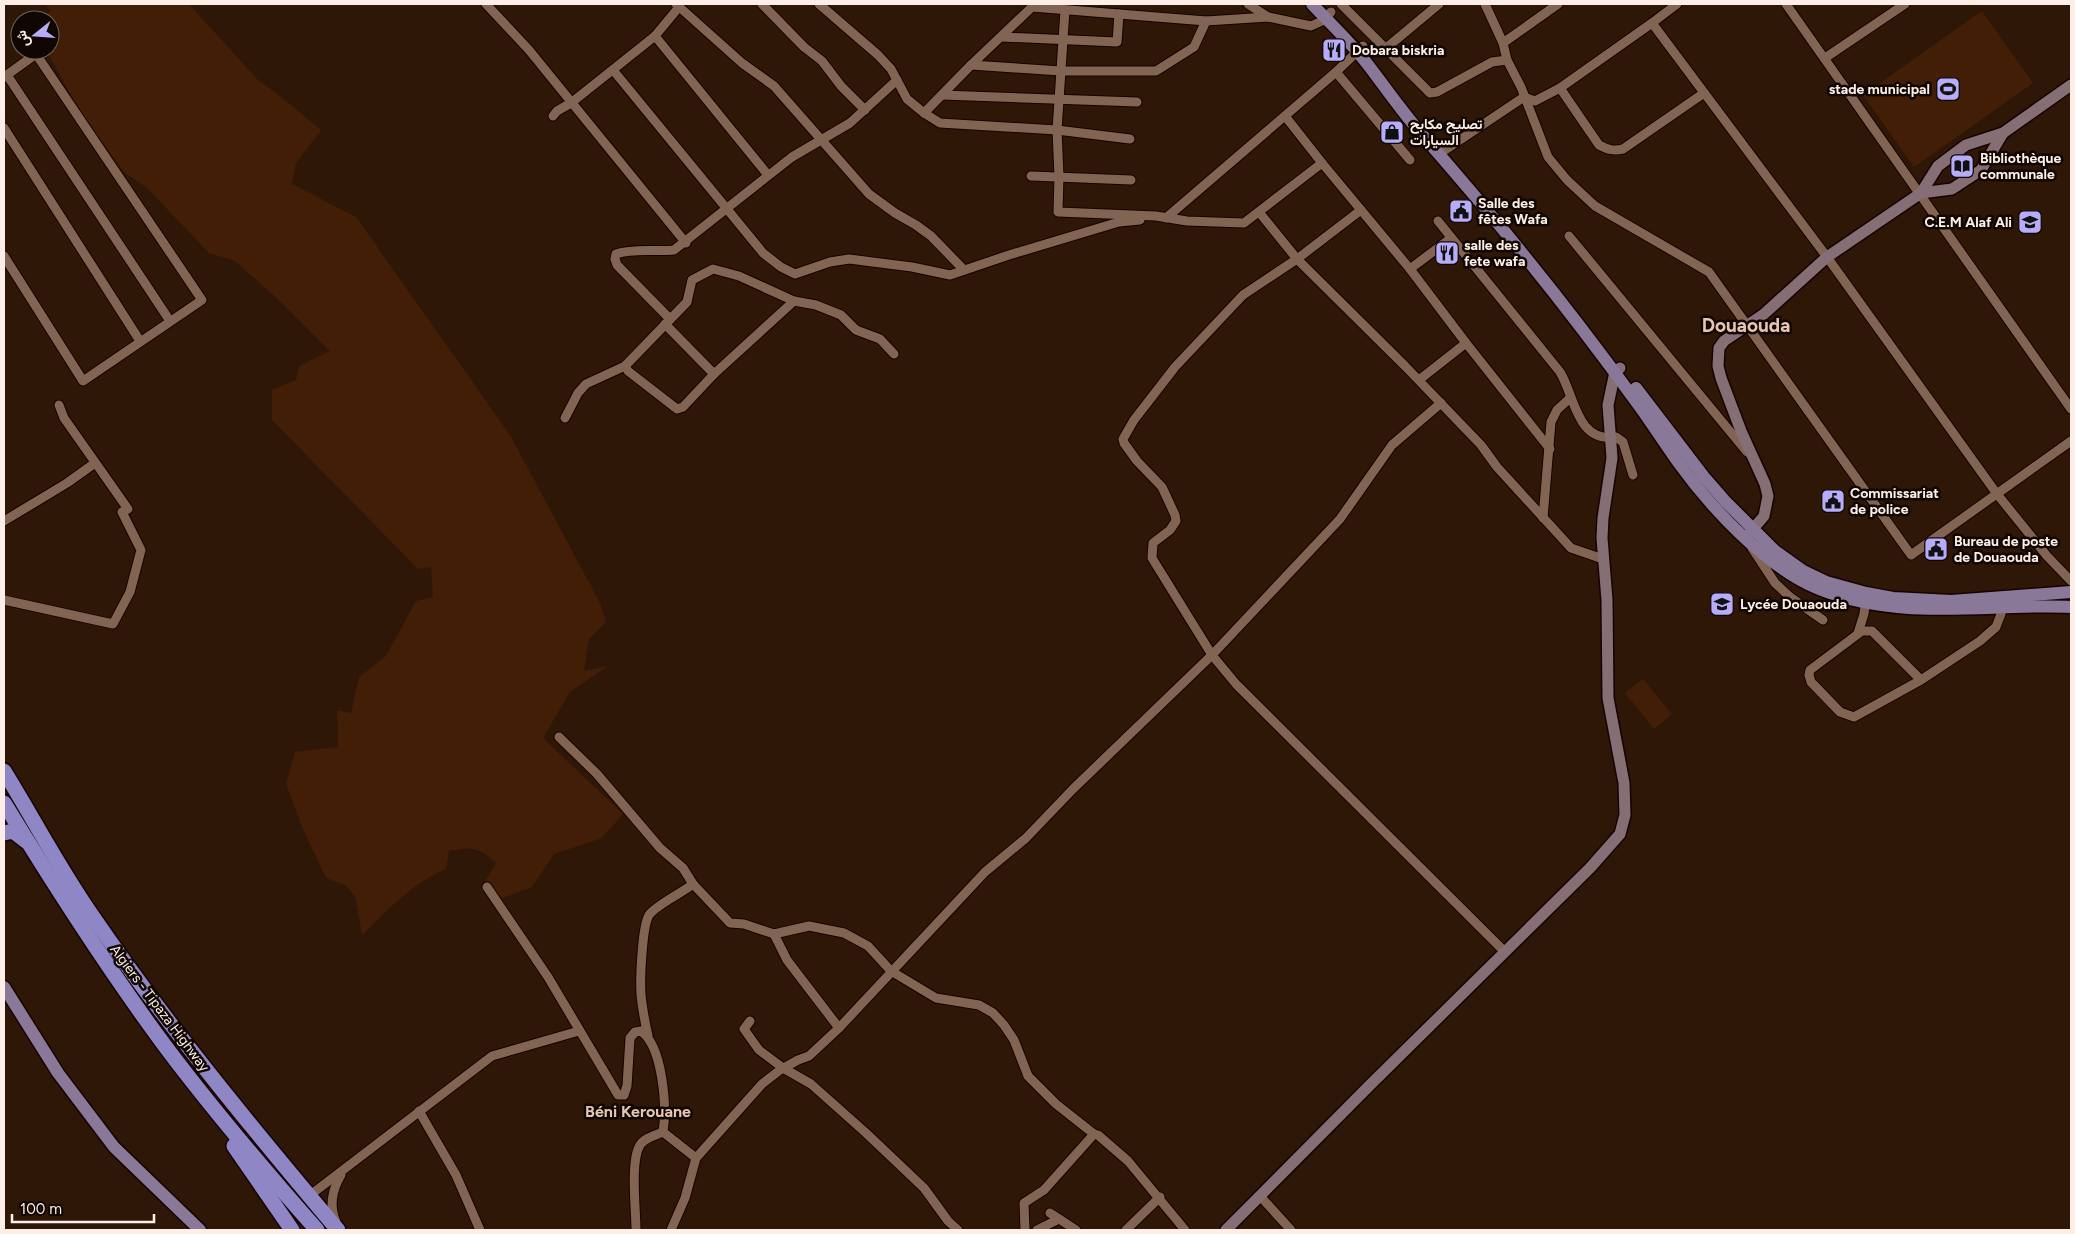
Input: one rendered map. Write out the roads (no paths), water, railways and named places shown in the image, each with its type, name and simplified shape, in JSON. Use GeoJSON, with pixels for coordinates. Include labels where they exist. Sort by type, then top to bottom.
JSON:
{"type":"FeatureCollection","features":[{"type":"Feature","properties":{"kind":"highway","name":"Algiers - Tipaza Highway"},"geometry":{"type":"LineString","coordinates":[[4,771],[90,912],[189,1048],[309,1196],[339,1230]]}},
{"type":"Feature","properties":{"kind":"highway","name":"Algiers - Tipaza Highway"},"geometry":{"type":"LineString","coordinates":[[4,803],[29,844],[165,1046],[243,1143],[317,1230]]}},
{"type":"Feature","properties":{"kind":"highway"},"geometry":{"type":"LineString","coordinates":[[4,832],[13,831],[29,844]]}},
{"type":"Feature","properties":{"kind":"highway"},"geometry":{"type":"LineString","coordinates":[[165,1046],[292,1230]]}},
{"type":"Feature","properties":{"kind":"main road"},"geometry":{"type":"LineString","coordinates":[[1322,8],[1422,122],[1443,152],[1530,252],[1618,370],[1749,533],[1803,571],[1866,598],[1917,609],[2071,607]]}},
{"type":"Feature","properties":{"kind":"main road"},"geometry":{"type":"LineString","coordinates":[[1749,533],[1764,516],[1768,496],[1765,484],[1727,394],[1718,366],[1720,348],[1724,341],[1764,314],[1827,257],[1921,193],[1938,166],[1959,150],[1966,145],[2002,133],[2071,85]]}},
{"type":"Feature","properties":{"kind":"main road"},"geometry":{"type":"LineString","coordinates":[[1921,193],[1952,189],[1981,170],[2002,133]]}},
{"type":"Feature","properties":{"kind":"main road"},"geometry":{"type":"LineString","coordinates":[[1226,1230],[1504,951],[1590,868],[1620,834],[1625,815],[1624,784],[1608,698],[1608,600],[1603,518],[1612,458],[1608,405],[1618,370]]}},
{"type":"Feature","properties":{"kind":"main road"},"geometry":{"type":"LineString","coordinates":[[1866,598],[1951,601],[2071,592]]}},
{"type":"Feature","properties":{"kind":"main road"},"geometry":{"type":"LineString","coordinates":[[4,987],[58,1073],[114,1147],[200,1230]]}},
{"type":"Feature","properties":{"kind":"street"},"geometry":{"type":"LineString","coordinates":[[486,4],[529,50],[686,242]]}},
{"type":"Feature","properties":{"kind":"street"},"geometry":{"type":"LineString","coordinates":[[762,4],[804,47],[822,61],[841,86],[865,110]]}},
{"type":"Feature","properties":{"kind":"street"},"geometry":{"type":"LineString","coordinates":[[819,4],[891,69],[907,99],[940,123],[1057,130],[1130,139]]}},
{"type":"Feature","properties":{"kind":"street"},"geometry":{"type":"LineString","coordinates":[[1248,4],[1268,17]]}},
{"type":"Feature","properties":{"kind":"street"},"geometry":{"type":"LineString","coordinates":[[1385,49],[1439,4]]}},
{"type":"Feature","properties":{"kind":"street"},"geometry":{"type":"LineString","coordinates":[[1485,4],[1504,43],[1507,60],[1548,157],[1567,180],[1595,206],[1709,272],[1911,555],[2071,442]]}},
{"type":"Feature","properties":{"kind":"street"},"geometry":{"type":"LineString","coordinates":[[1504,43],[1558,4]]}},
{"type":"Feature","properties":{"kind":"street"},"geometry":{"type":"LineString","coordinates":[[1524,97],[1534,101],[1560,88],[1676,4]]}},
{"type":"Feature","properties":{"kind":"street"},"geometry":{"type":"LineString","coordinates":[[1786,4],[1921,193],[2071,409]]}},
{"type":"Feature","properties":{"kind":"street"},"geometry":{"type":"LineString","coordinates":[[1825,58],[1904,4]]}},
{"type":"Feature","properties":{"kind":"street"},"geometry":{"type":"LineString","coordinates":[[553,116],[655,36],[678,6],[742,63],[774,86],[870,194],[895,214],[916,225],[931,236],[964,270]]}},
{"type":"Feature","properties":{"kind":"street"},"geometry":{"type":"LineString","coordinates":[[1347,6],[1385,49],[1430,93],[1438,92],[1492,62],[1507,60]]}},
{"type":"Feature","properties":{"kind":"street"},"geometry":{"type":"LineString","coordinates":[[924,113],[971,64],[1032,7],[1206,20],[1268,17],[1311,26],[1322,8]]}},
{"type":"Feature","properties":{"kind":"street"},"geometry":{"type":"LineString","coordinates":[[1065,10],[1057,130],[1058,212],[1156,216],[1186,221],[1244,224],[1322,163]]}},
{"type":"Feature","properties":{"kind":"street"},"geometry":{"type":"LineString","coordinates":[[1002,37],[1117,42],[1119,14]]}},
{"type":"Feature","properties":{"kind":"street"},"geometry":{"type":"LineString","coordinates":[[971,64],[1061,71],[1156,71],[1194,46],[1206,20]]}},
{"type":"Feature","properties":{"kind":"street"},"geometry":{"type":"LineString","coordinates":[[1652,23],[1827,257],[1997,494],[2071,581]]}},
{"type":"Feature","properties":{"kind":"street"},"geometry":{"type":"LineString","coordinates":[[655,36],[768,175]]}},
{"type":"Feature","properties":{"kind":"street"},"geometry":{"type":"LineString","coordinates":[[1166,218],[1360,50]]}},
{"type":"Feature","properties":{"kind":"street"},"geometry":{"type":"LineString","coordinates":[[4,256],[83,381],[202,300],[36,54],[5,76],[170,321]]}},
{"type":"Feature","properties":{"kind":"street"},"geometry":{"type":"LineString","coordinates":[[613,70],[763,253],[795,274],[830,262],[849,259],[912,267],[950,275],[1119,222],[1135,221],[1156,216]]}},
{"type":"Feature","properties":{"kind":"street"},"geometry":{"type":"LineString","coordinates":[[1336,72],[1410,160]]}},
{"type":"Feature","properties":{"kind":"street"},"geometry":{"type":"LineString","coordinates":[[714,374],[617,264],[616,254],[624,251],[659,252],[674,250],[768,175],[850,123],[896,80]]}},
{"type":"Feature","properties":{"kind":"street"},"geometry":{"type":"LineString","coordinates":[[1560,88],[1599,145],[1606,150],[1624,149],[1704,93]]}},
{"type":"Feature","properties":{"kind":"street"},"geometry":{"type":"LineString","coordinates":[[942,95],[1137,102]]}},
{"type":"Feature","properties":{"kind":"street"},"geometry":{"type":"LineString","coordinates":[[1443,152],[1524,97]]}},
{"type":"Feature","properties":{"kind":"street"},"geometry":{"type":"LineString","coordinates":[[1537,131],[1537,106],[1543,98]]}},
{"type":"Feature","properties":{"kind":"street"},"geometry":{"type":"LineString","coordinates":[[1284,116],[1410,269],[1550,449]]}},
{"type":"Feature","properties":{"kind":"street"},"geometry":{"type":"LineString","coordinates":[[4,128],[140,341]]}},
{"type":"Feature","properties":{"kind":"street"},"geometry":{"type":"LineString","coordinates":[[1031,176],[1132,180]]}},
{"type":"Feature","properties":{"kind":"street"},"geometry":{"type":"LineString","coordinates":[[1361,210],[1297,259],[1243,295],[1175,367],[1134,420],[1123,439],[1137,461],[1162,487],[1175,515],[1176,521],[1170,530],[1153,543],[1152,558],[1212,654],[1236,684],[1504,951]]}},
{"type":"Feature","properties":{"kind":"street"},"geometry":{"type":"LineString","coordinates":[[1259,212],[1297,259],[1481,445],[1496,467],[1571,548],[1604,558]]}},
{"type":"Feature","properties":{"kind":"street"},"geometry":{"type":"LineString","coordinates":[[1438,221],[1560,372],[1566,382],[1578,417],[1592,433],[1610,438],[1616,437],[1622,442],[1633,476]]}},
{"type":"Feature","properties":{"kind":"street"},"geometry":{"type":"LineString","coordinates":[[1569,236],[1754,460]]}},
{"type":"Feature","properties":{"kind":"street"},"geometry":{"type":"LineString","coordinates":[[1410,269],[1452,238]]}},
{"type":"Feature","properties":{"kind":"street"},"geometry":{"type":"LineString","coordinates":[[565,418],[578,393],[586,384],[625,366],[687,302],[692,280],[713,269],[739,276],[794,301],[816,305],[841,315],[856,330],[880,339],[894,354]]}},
{"type":"Feature","properties":{"kind":"street"},"geometry":{"type":"LineString","coordinates":[[625,366],[628,371],[676,409],[683,407],[714,374],[794,301]]}},
{"type":"Feature","properties":{"kind":"street"},"geometry":{"type":"LineString","coordinates":[[1418,380],[1466,343]]}},
{"type":"Feature","properties":{"kind":"street"},"geometry":{"type":"LineString","coordinates":[[1543,518],[1551,422],[1556,410],[1570,398]]}},
{"type":"Feature","properties":{"kind":"street"},"geometry":{"type":"LineString","coordinates":[[671,1230],[685,1198],[696,1158],[762,1084],[783,1068],[810,1056],[839,1028],[985,872],[1026,838],[1073,789],[1212,654],[1340,519],[1392,445],[1441,403]]}},
{"type":"Feature","properties":{"kind":"street"},"geometry":{"type":"LineString","coordinates":[[4,600],[113,624],[130,592],[141,550],[122,512],[128,509],[64,418],[60,405]]}},
{"type":"Feature","properties":{"kind":"street"},"geometry":{"type":"LineString","coordinates":[[4,522],[67,483],[95,463]]}},
{"type":"Feature","properties":{"kind":"street"},"geometry":{"type":"LineString","coordinates":[[1749,533],[1776,583],[1790,597],[1823,620]]}},
{"type":"Feature","properties":{"kind":"street"},"geometry":{"type":"LineString","coordinates":[[2056,564],[2071,573]]}},
{"type":"Feature","properties":{"kind":"street"},"geometry":{"type":"LineString","coordinates":[[2056,564],[2071,587]]}},
{"type":"Feature","properties":{"kind":"street"},"geometry":{"type":"LineString","coordinates":[[2056,564],[2064,584],[2064,588],[2057,593]]}},
{"type":"Feature","properties":{"kind":"street"},"geometry":{"type":"LineString","coordinates":[[1858,633],[1866,598]]}},
{"type":"Feature","properties":{"kind":"street"},"geometry":{"type":"LineString","coordinates":[[1921,680],[1872,631],[1865,630],[1858,633],[1810,670],[1809,673],[1811,682],[1843,714],[1854,717],[1921,680],[1980,641],[1996,627],[2002,614],[2001,608]]}},
{"type":"Feature","properties":{"kind":"street"},"geometry":{"type":"LineString","coordinates":[[559,738],[596,774],[660,848],[683,868],[693,884],[730,923],[744,924],[774,934],[808,926],[844,933],[868,946],[891,971],[936,998],[979,1005],[993,1013],[1014,1040],[1028,1076],[1056,1104],[1094,1134],[1098,1135],[1128,1161],[1185,1230]]}},
{"type":"Feature","properties":{"kind":"street"},"geometry":{"type":"LineString","coordinates":[[663,1132],[665,1118],[660,1072],[648,1036],[640,994],[644,929],[649,916],[655,909],[693,884]]}},
{"type":"Feature","properties":{"kind":"street"},"geometry":{"type":"LineString","coordinates":[[487,887],[548,977],[618,1095],[624,1095],[627,1086],[630,1038],[635,1032],[641,1031],[648,1036]]}},
{"type":"Feature","properties":{"kind":"street"},"geometry":{"type":"LineString","coordinates":[[774,934],[787,960],[839,1028]]}},
{"type":"Feature","properties":{"kind":"street"},"geometry":{"type":"LineString","coordinates":[[750,1021],[744,1029],[759,1050],[783,1068],[811,1084],[866,1133],[924,1188],[948,1221],[958,1230]]}},
{"type":"Feature","properties":{"kind":"street"},"geometry":{"type":"LineString","coordinates":[[309,1196],[492,1056],[579,1031]]}},
{"type":"Feature","properties":{"kind":"street"},"geometry":{"type":"LineString","coordinates":[[419,1111],[456,1175],[480,1230]]}},
{"type":"Feature","properties":{"kind":"street"},"geometry":{"type":"LineString","coordinates":[[663,1132],[696,1158]]}},
{"type":"Feature","properties":{"kind":"street"},"geometry":{"type":"LineString","coordinates":[[636,1230],[635,1160],[640,1144],[650,1137],[663,1132]]}},
{"type":"Feature","properties":{"kind":"street"},"geometry":{"type":"LineString","coordinates":[[1025,1230],[1024,1203],[1044,1190],[1094,1134]]}},
{"type":"Feature","properties":{"kind":"street"},"geometry":{"type":"LineString","coordinates":[[339,1230],[332,1213],[332,1202],[336,1183],[343,1170]]}},
{"type":"Feature","properties":{"kind":"street"},"geometry":{"type":"LineString","coordinates":[[1260,1196],[1291,1230]]}},
{"type":"Feature","properties":{"kind":"street"},"geometry":{"type":"LineString","coordinates":[[1126,1230],[1160,1198]]}},
{"type":"Feature","properties":{"kind":"street"},"geometry":{"type":"LineString","coordinates":[[1050,1213],[1076,1230]]}},
{"type":"Feature","properties":{"kind":"street"},"geometry":{"type":"LineString","coordinates":[[1037,1230],[1059,1219]]}},
{"type":"Feature","properties":{"kind":"place","name":"Dobara biskria"},"geometry":{"type":"Point","coordinates":[1334,50]}},
{"type":"Feature","properties":{"kind":"place","name":"stade municipal"},"geometry":{"type":"Point","coordinates":[1948,89]}},
{"type":"Feature","properties":{"kind":"place","name":"تصليح مكابح السيارات"},"geometry":{"type":"Point","coordinates":[1392,132]}},
{"type":"Feature","properties":{"kind":"place","name":"Bibliothèque communale"},"geometry":{"type":"Point","coordinates":[1962,166]}},
{"type":"Feature","properties":{"kind":"place","name":"Salle des fêtes Wafa"},"geometry":{"type":"Point","coordinates":[1461,211]}},
{"type":"Feature","properties":{"kind":"place","name":"C.E.M Alaf Ali"},"geometry":{"type":"Point","coordinates":[2030,222]}},
{"type":"Feature","properties":{"kind":"place","name":"salle des fete wafa"},"geometry":{"type":"Point","coordinates":[1447,253]}},
{"type":"Feature","properties":{"kind":"place","name":"Commissariat de police"},"geometry":{"type":"Point","coordinates":[1833,501]}},
{"type":"Feature","properties":{"kind":"place","name":"Bureau de poste de Douaouda"},"geometry":{"type":"Point","coordinates":[1936,549]}},
{"type":"Feature","properties":{"kind":"place","name":"Lycée Douaouda"},"geometry":{"type":"Point","coordinates":[1722,604]}},
{"type":"Feature","properties":{"kind":"district","name":"Douaouda"},"geometry":{"type":"Point","coordinates":[1746,325]}},
{"type":"Feature","properties":{"kind":"district","name":"Béni Kerouane"},"geometry":{"type":"Point","coordinates":[638,1111]}}]}
